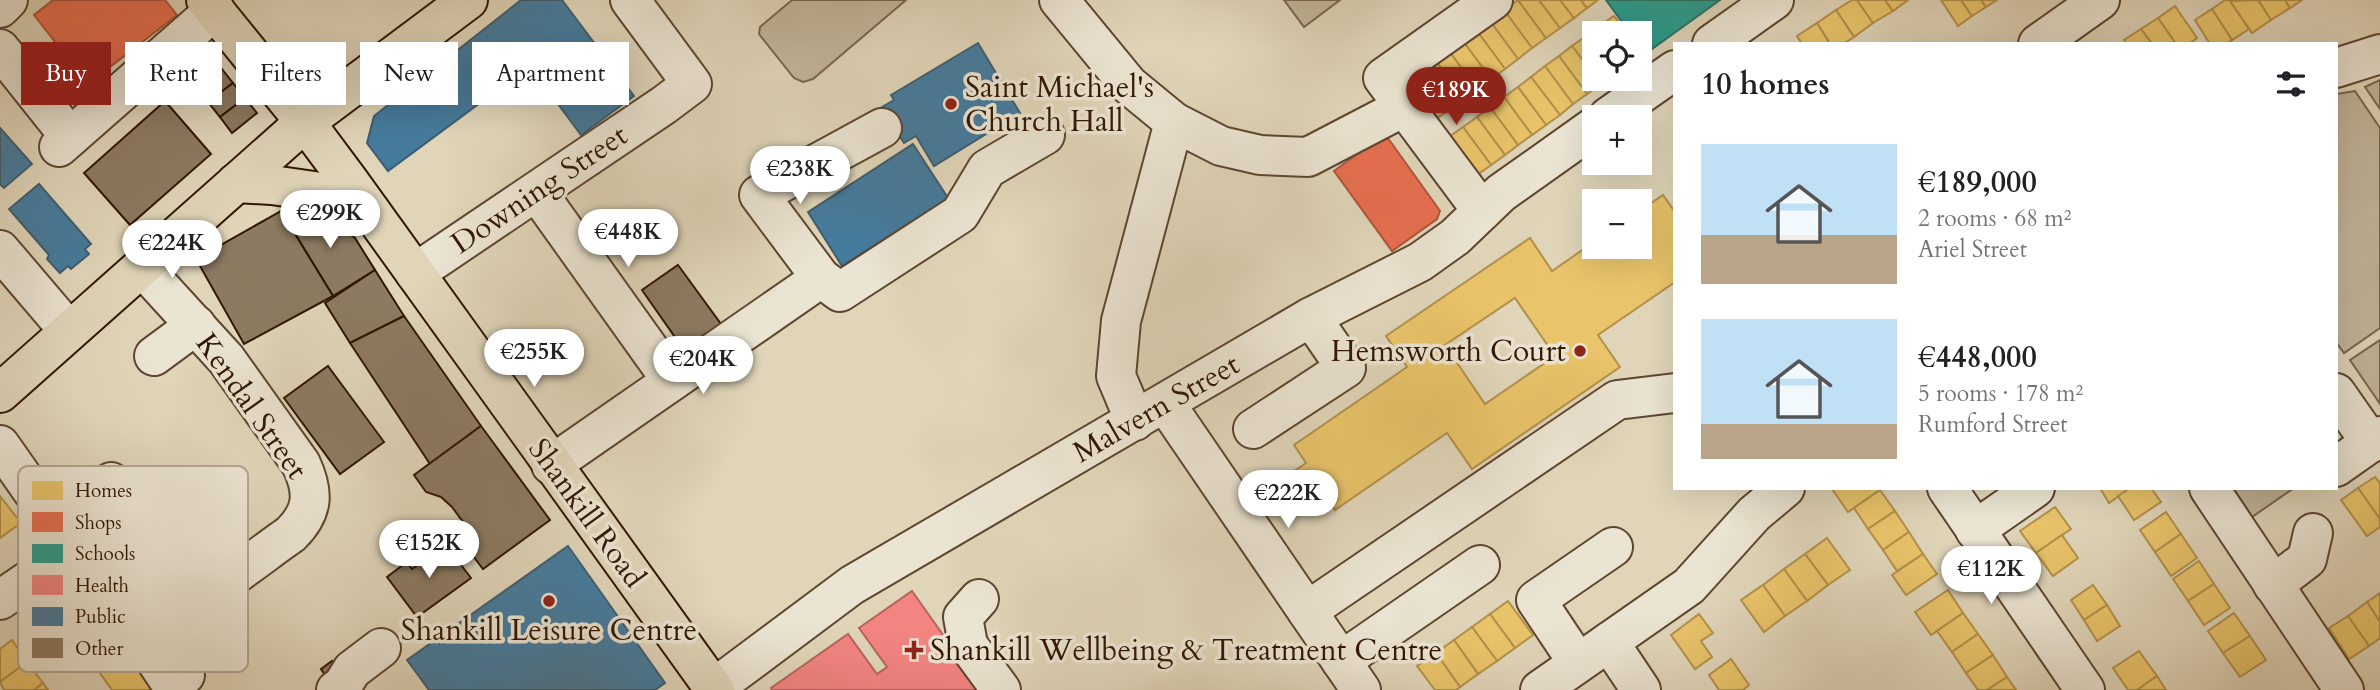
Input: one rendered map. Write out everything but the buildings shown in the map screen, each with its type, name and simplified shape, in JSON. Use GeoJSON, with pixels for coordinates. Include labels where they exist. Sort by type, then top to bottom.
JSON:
{"type":"FeatureCollection","features":[{"type":"Feature","properties":{"kind":"main road"},"geometry":{"type":"LineString","coordinates":[[0,393],[304,121],[468,0]]}},
{"type":"Feature","properties":{"kind":"main road","name":"Shankill Road"},"geometry":{"type":"LineString","coordinates":[[210,5],[304,121],[715,689]]}},
{"type":"Feature","properties":{"kind":"main road"},"geometry":{"type":"LineString","coordinates":[[236,183],[272,184],[314,191],[371,212]]}},
{"type":"Feature","properties":{"kind":"street"},"geometry":{"type":"LineString","coordinates":[[0,8],[8,0]]}},
{"type":"Feature","properties":{"kind":"street","name":"Downing Street"},"geometry":{"type":"LineString","coordinates":[[415,273],[692,84],[630,0]]}},
{"type":"Feature","properties":{"kind":"street"},"geometry":{"type":"LineString","coordinates":[[1059,0],[1122,89],[1174,122],[1221,146],[1260,155],[1308,157],[1394,93],[1493,0]]}},
{"type":"Feature","properties":{"kind":"street"},"geometry":{"type":"LineString","coordinates":[[1715,42],[1774,0]]}},
{"type":"Feature","properties":{"kind":"street"},"geometry":{"type":"LineString","coordinates":[[2041,42],[2100,0]]}},
{"type":"Feature","properties":{"kind":"street"},"geometry":{"type":"LineString","coordinates":[[0,49],[65,142],[210,5]]}},
{"type":"Feature","properties":{"kind":"street"},"geometry":{"type":"LineString","coordinates":[[2338,67],[2380,54]]}},
{"type":"Feature","properties":{"kind":"street"},"geometry":{"type":"LineString","coordinates":[[1628,105],[1672,79]]}},
{"type":"Feature","properties":{"kind":"street"},"geometry":{"type":"LineString","coordinates":[[1394,93],[1482,211]]}},
{"type":"Feature","properties":{"kind":"street"},"geometry":{"type":"LineString","coordinates":[[1174,122],[1141,258],[1121,321],[1116,376],[1150,412],[1307,611],[1351,675],[1480,565]]}},
{"type":"Feature","properties":{"kind":"street"},"geometry":{"type":"LineString","coordinates":[[882,128],[759,195],[821,278],[840,292],[960,214],[987,169],[1045,135]]}},
{"type":"Feature","properties":{"kind":"street","name":"Malvern Street"},"geometry":{"type":"LineString","coordinates":[[715,689],[852,585],[1311,317],[1420,262],[1455,237],[1501,193],[1582,136]]}},
{"type":"Feature","properties":{"kind":"street"},"geometry":{"type":"LineString","coordinates":[[537,192],[672,381]]}},
{"type":"Feature","properties":{"kind":"street"},"geometry":{"type":"LineString","coordinates":[[0,250],[69,331]]}},
{"type":"Feature","properties":{"kind":"street","name":"Kendal Street"},"geometry":{"type":"LineString","coordinates":[[142,267],[226,359],[301,464],[308,480],[311,498],[296,540],[248,569]]}},
{"type":"Feature","properties":{"kind":"street"},"geometry":{"type":"LineString","coordinates":[[551,465],[821,278]]}},
{"type":"Feature","properties":{"kind":"street"},"geometry":{"type":"LineString","coordinates":[[1253,429],[1346,368],[1311,317]]}},
{"type":"Feature","properties":{"kind":"street"},"geometry":{"type":"LineString","coordinates":[[154,356],[196,325]]}},
{"type":"Feature","properties":{"kind":"street"},"geometry":{"type":"LineString","coordinates":[[1307,611],[1616,400],[1673,393]]}},
{"type":"Feature","properties":{"kind":"street"},"geometry":{"type":"LineString","coordinates":[[2338,395],[2375,440],[2338,466]]}},
{"type":"Feature","properties":{"kind":"street"},"geometry":{"type":"LineString","coordinates":[[0,445],[18,471]]}},
{"type":"Feature","properties":{"kind":"street"},"geometry":{"type":"LineString","coordinates":[[1540,690],[1689,586],[1754,514],[1783,490]]}},
{"type":"Feature","properties":{"kind":"street"},"geometry":{"type":"LineString","coordinates":[[1948,490],[2085,690]]}},
{"type":"Feature","properties":{"kind":"street"},"geometry":{"type":"LineString","coordinates":[[1975,530],[2032,490]]}},
{"type":"Feature","properties":{"kind":"street"},"geometry":{"type":"LineString","coordinates":[[2210,490],[2344,690]]}},
{"type":"Feature","properties":{"kind":"street"},"geometry":{"type":"LineString","coordinates":[[2273,585],[2306,559],[2313,533]]}},
{"type":"Feature","properties":{"kind":"street"},"geometry":{"type":"LineString","coordinates":[[1578,663],[1536,600],[1613,547]]}},
{"type":"Feature","properties":{"kind":"street"},"geometry":{"type":"LineString","coordinates":[[0,600],[18,582]]}},
{"type":"Feature","properties":{"kind":"street"},"geometry":{"type":"LineString","coordinates":[[979,599],[963,617],[968,645],[1001,690]]}},
{"type":"Feature","properties":{"kind":"street"},"geometry":{"type":"LineString","coordinates":[[1609,642],[1641,690]]}},
{"type":"Feature","properties":{"kind":"street"},"geometry":{"type":"LineString","coordinates":[[339,688],[352,670],[385,652]]}},
{"type":"Feature","properties":{"kind":"street"},"geometry":{"type":"LineString","coordinates":[[163,672],[172,685],[185,675]]}},
{"type":"Feature","properties":{"kind":"shaded area"},"geometry":{"type":"Polygon","coordinates":[[[792,0],[906,0],[813,79],[803,82],[794,78],[759,34],[760,27],[792,0]]]}},
{"type":"Feature","properties":{"kind":"shaded area"},"geometry":{"type":"Polygon","coordinates":[[[1284,0],[1340,0],[1304,27],[1284,0]]]}},
{"type":"Feature","properties":{"kind":"shaded area"},"geometry":{"type":"Polygon","coordinates":[[[2380,80],[2380,109],[2365,87],[2380,80]]]}},
{"type":"Feature","properties":{"kind":"shaded area"},"geometry":{"type":"Polygon","coordinates":[[[2355,91],[2380,128],[2380,328],[2344,353],[2338,345],[2338,94],[2355,91]]]}},
{"type":"Feature","properties":{"kind":"shaded area"},"geometry":{"type":"Polygon","coordinates":[[[2380,340],[2380,404],[2350,360],[2380,340]]]}},
{"type":"Feature","properties":{"kind":"shaded area"},"geometry":{"type":"Polygon","coordinates":[[[2234,490],[2291,490],[2252,517],[2234,490]]]}},
{"type":"Feature","properties":{"kind":"place","name":"Saint Michael's Church Hall"},"geometry":{"type":"Point","coordinates":[951,104]}},
{"type":"Feature","properties":{"kind":"place","name":"Hemsworth Court"},"geometry":{"type":"Point","coordinates":[1580,351]}},
{"type":"Feature","properties":{"kind":"place","name":"Shankill Leisure Centre"},"geometry":{"type":"Point","coordinates":[549,601]}},
{"type":"Feature","properties":{"kind":"place","name":"Shankill Wellbeing & Treatment Centre"},"geometry":{"type":"Point","coordinates":[914,650]}}]}
